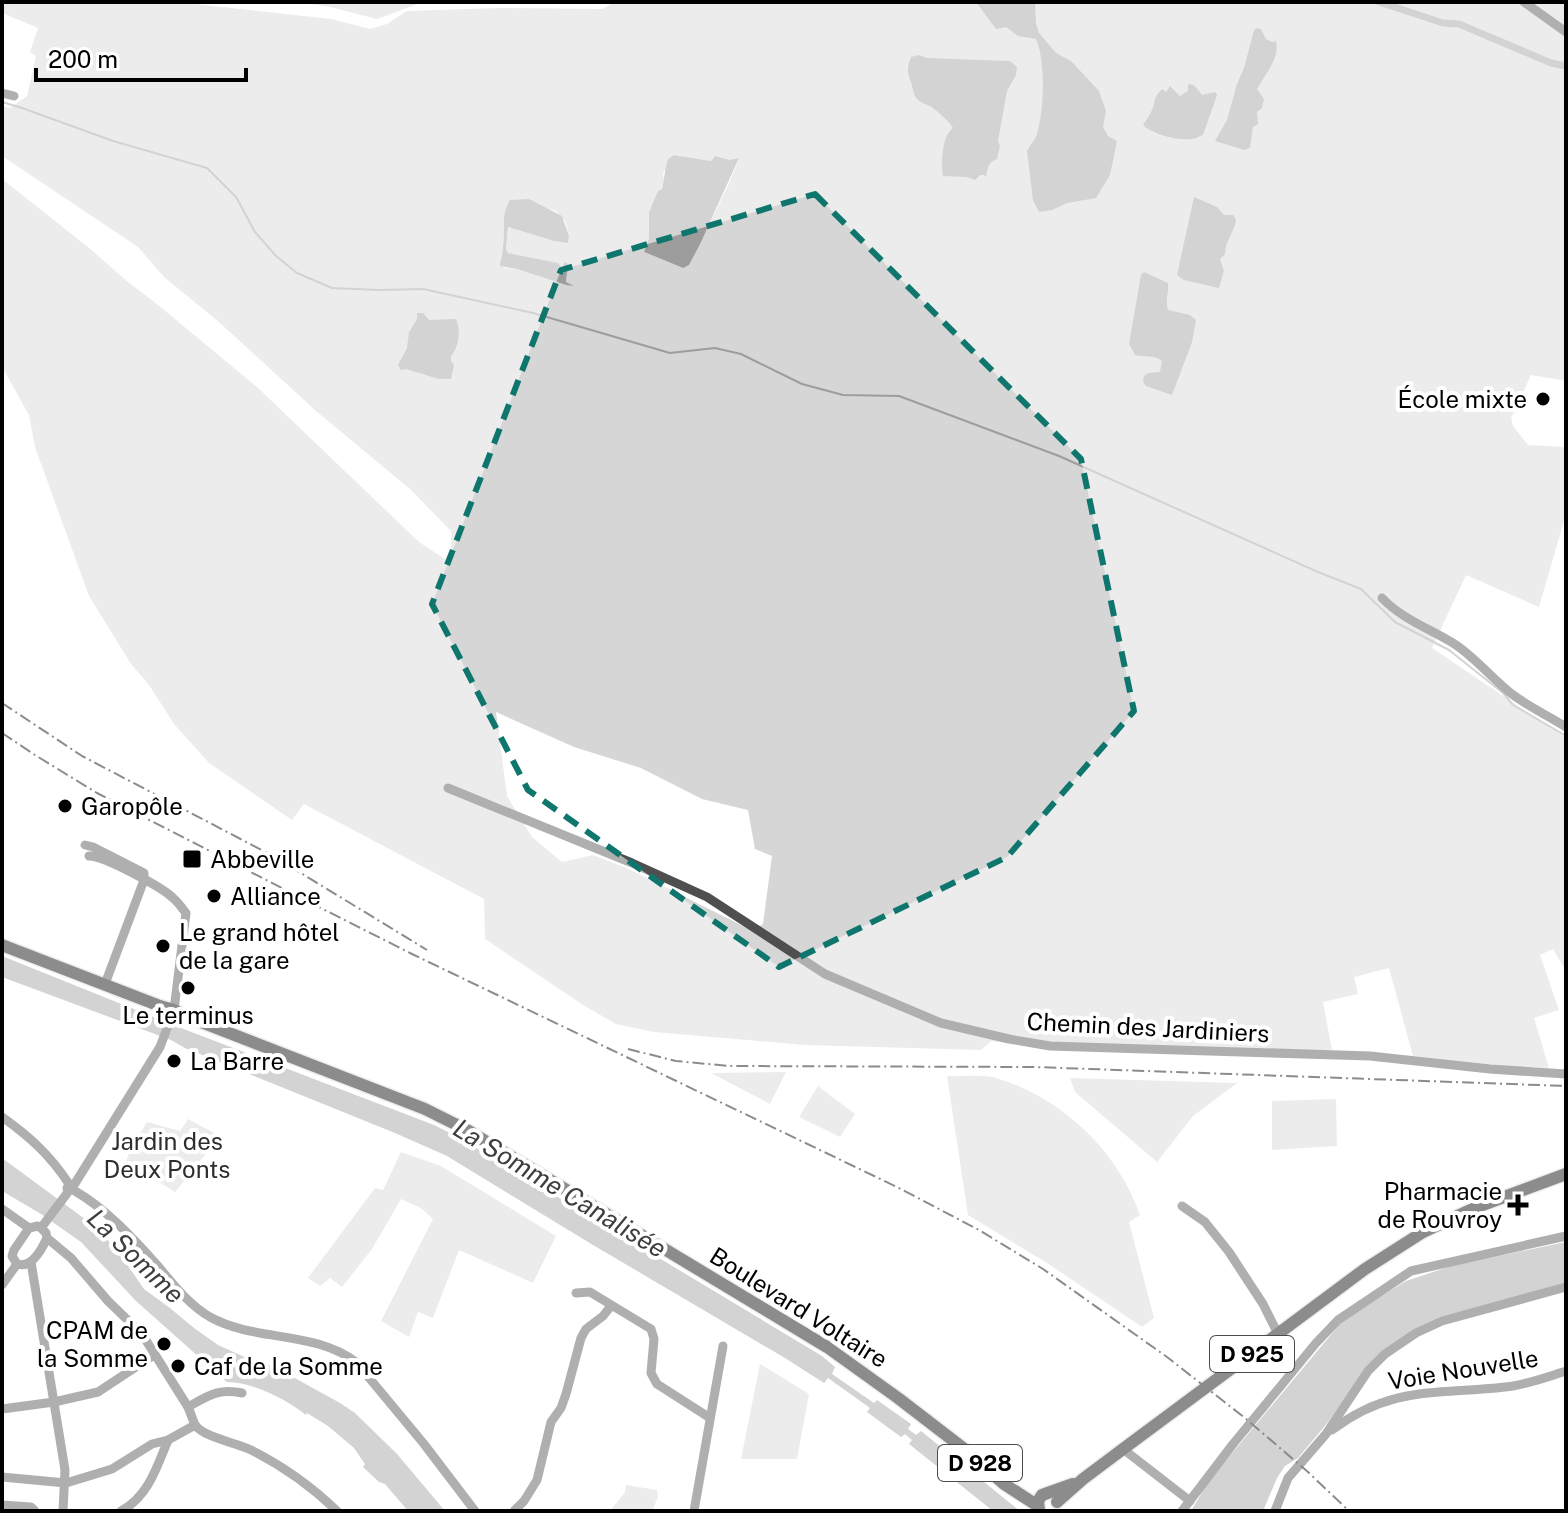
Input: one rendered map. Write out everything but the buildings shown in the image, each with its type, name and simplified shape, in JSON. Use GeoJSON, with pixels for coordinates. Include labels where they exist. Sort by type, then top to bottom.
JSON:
{"type":"FeatureCollection","features":[{"type":"Feature","properties":{"kind":"main road","name":"D 928"},"geometry":{"type":"LineString","coordinates":[[2,945],[160,1006],[172,1014]]}},
{"type":"Feature","properties":{"kind":"main road","name":"Boulevard Voltaire"},"geometry":{"type":"LineString","coordinates":[[172,1014],[188,1017],[425,1109],[467,1130],[827,1347],[1047,1506]]}},
{"type":"Feature","properties":{"kind":"main road","name":"D 925"},"geometry":{"type":"LineString","coordinates":[[1047,1506],[1365,1269],[1414,1236],[1477,1207],[1566,1174]]}},
{"type":"Feature","properties":{"kind":"street"},"geometry":{"type":"LineString","coordinates":[[1524,2],[1566,32]]}},
{"type":"Feature","properties":{"kind":"street"},"geometry":{"type":"LineString","coordinates":[[2,93],[14,96]]}},
{"type":"Feature","properties":{"kind":"street"},"geometry":{"type":"LineString","coordinates":[[1382,598],[1402,617],[1435,632],[1459,648],[1508,690],[1566,727]]}},
{"type":"Feature","properties":{"kind":"street","name":"Chemin des Jardiniers"},"geometry":{"type":"LineString","coordinates":[[448,788],[707,897],[825,974],[941,1023],[1009,1039],[1060,1046],[1370,1056],[1566,1074]]}},
{"type":"Feature","properties":{"kind":"street"},"geometry":{"type":"LineString","coordinates":[[47,1238],[31,1262],[23,1266],[17,1264],[12,1256],[14,1250],[29,1228],[44,1225],[70,1190],[160,1047],[172,1014],[186,913],[173,897],[144,877],[85,845]]}},
{"type":"Feature","properties":{"kind":"street"},"geometry":{"type":"LineString","coordinates":[[89,856],[144,877]]}},
{"type":"Feature","properties":{"kind":"street"},"geometry":{"type":"LineString","coordinates":[[105,984],[144,877]]}},
{"type":"Feature","properties":{"kind":"street"},"geometry":{"type":"LineString","coordinates":[[2,1117],[52,1159],[70,1190],[122,1228],[188,1300],[212,1318],[262,1333],[316,1343],[343,1353],[356,1362],[475,1511]]}},
{"type":"Feature","properties":{"kind":"street"},"geometry":{"type":"LineString","coordinates":[[1182,1206],[1205,1222],[1229,1252],[1280,1332]]}},
{"type":"Feature","properties":{"kind":"street"},"geometry":{"type":"LineString","coordinates":[[2,1209],[29,1228]]}},
{"type":"Feature","properties":{"kind":"street"},"geometry":{"type":"LineString","coordinates":[[44,1225],[47,1238],[88,1276],[142,1334],[188,1407],[195,1425],[203,1432],[252,1450],[300,1478],[337,1511]]}},
{"type":"Feature","properties":{"kind":"street"},"geometry":{"type":"LineString","coordinates":[[1182,1511],[1233,1444],[1338,1320],[1411,1271],[1566,1236]]}},
{"type":"Feature","properties":{"kind":"street"},"geometry":{"type":"LineString","coordinates":[[2,1252],[14,1250]]}},
{"type":"Feature","properties":{"kind":"street"},"geometry":{"type":"LineString","coordinates":[[31,1262],[65,1470],[63,1511]]}},
{"type":"Feature","properties":{"kind":"street"},"geometry":{"type":"LineString","coordinates":[[2,1285],[17,1264]]}},
{"type":"Feature","properties":{"kind":"street"},"geometry":{"type":"LineString","coordinates":[[1275,1511],[1288,1478],[1326,1434],[1368,1371],[1385,1354],[1416,1333],[1442,1321],[1566,1287]]}},
{"type":"Feature","properties":{"kind":"street"},"geometry":{"type":"LineString","coordinates":[[576,1293],[590,1292],[651,1329],[651,1373],[657,1384],[710,1418]]}},
{"type":"Feature","properties":{"kind":"street"},"geometry":{"type":"LineString","coordinates":[[514,1511],[537,1480],[551,1422],[566,1394],[581,1338],[586,1329],[611,1306]]}},
{"type":"Feature","properties":{"kind":"street"},"geometry":{"type":"LineString","coordinates":[[694,1511],[723,1346]]}},
{"type":"Feature","properties":{"kind":"street"},"geometry":{"type":"LineString","coordinates":[[2,1409],[98,1392],[154,1355]]}},
{"type":"Feature","properties":{"kind":"street","name":"Voie Nouvelle"},"geometry":{"type":"LineString","coordinates":[[1326,1434],[1347,1418],[1397,1397],[1508,1387],[1566,1371]]}},
{"type":"Feature","properties":{"kind":"street"},"geometry":{"type":"LineString","coordinates":[[188,1407],[216,1392],[242,1393]]}},
{"type":"Feature","properties":{"kind":"street"},"geometry":{"type":"LineString","coordinates":[[2,1477],[66,1483],[112,1469],[152,1444],[168,1440],[195,1425]]}},
{"type":"Feature","properties":{"kind":"street"},"geometry":{"type":"LineString","coordinates":[[121,1511],[132,1506],[144,1493],[168,1440]]}},
{"type":"Feature","properties":{"kind":"street"},"geometry":{"type":"LineString","coordinates":[[1123,1449],[1190,1501]]}},
{"type":"Feature","properties":{"kind":"street"},"geometry":{"type":"LineString","coordinates":[[2,1505],[31,1507],[35,1511]]}},
{"type":"Feature","properties":{"kind":"highlighted area"},"geometry":{"type":"Polygon","coordinates":[[[815,194],[1081,459],[1134,711],[1007,857],[779,967],[528,790],[432,604],[561,270],[815,194]]]}},
{"type":"Feature","properties":{"kind":"green space"},"geometry":{"type":"Polygon","coordinates":[[[2,2],[177,2],[331,19],[370,29],[387,24],[407,11],[602,9],[615,2],[1566,2],[1566,381],[1531,375],[1511,418],[1513,426],[1528,445],[1566,447],[1566,514],[1539,607],[1466,575],[1432,648],[1566,738],[1566,971],[1553,949],[1540,955],[1559,1010],[1534,1018],[1549,1068],[1487,1065],[1413,1056],[1389,968],[1354,977],[1358,994],[1323,1002],[1332,1050],[1072,1051],[991,1041],[981,1050],[805,1045],[654,1032],[616,1024],[485,939],[484,899],[304,804],[292,820],[209,763],[174,724],[131,664],[89,596],[35,447],[29,415],[2,367],[2,179],[257,387],[419,542],[451,563],[451,531],[410,489],[164,277],[138,247],[2,156],[2,106],[10,108],[27,96],[36,56],[30,52],[38,28],[2,13],[2,2]],[[674,155],[663,173],[662,189],[649,212],[649,238],[644,252],[683,268],[714,215],[739,159],[715,156],[711,161],[674,155]],[[529,199],[505,228],[500,259],[505,268],[571,285],[566,282],[568,264],[562,268],[557,263],[508,253],[506,249],[508,227],[568,243],[565,221],[556,211],[529,199]],[[496,712],[507,796],[532,837],[562,862],[593,855],[629,869],[753,931],[763,924],[772,856],[755,849],[748,810],[702,799],[641,768],[574,747],[496,712]]]}},
{"type":"Feature","properties":{"kind":"green space"},"geometry":{"type":"Polygon","coordinates":[[[300,2],[575,2],[420,3],[377,19],[300,2]]]}},
{"type":"Feature","properties":{"kind":"green space"},"geometry":{"type":"Polygon","coordinates":[[[786,1072],[770,1104],[711,1073],[786,1072]]]}},
{"type":"Feature","properties":{"kind":"green space"},"geometry":{"type":"Polygon","coordinates":[[[947,1076],[990,1077],[1020,1087],[1064,1113],[1102,1149],[1117,1169],[1140,1215],[1129,1222],[1154,1318],[1142,1327],[968,1215],[947,1076]]]}},
{"type":"Feature","properties":{"kind":"green space"},"geometry":{"type":"Polygon","coordinates":[[[1070,1078],[1237,1083],[1193,1116],[1157,1162],[1075,1092],[1070,1078]]]}},
{"type":"Feature","properties":{"kind":"green space"},"geometry":{"type":"Polygon","coordinates":[[[818,1086],[855,1114],[840,1137],[799,1117],[818,1086]]]}},
{"type":"Feature","properties":{"kind":"green space"},"geometry":{"type":"Polygon","coordinates":[[[1336,1099],[1337,1146],[1272,1150],[1272,1101],[1336,1099]]]}},
{"type":"Feature","properties":{"kind":"green space","name":"Jardin des Deux Ponts"},"geometry":{"type":"Polygon","coordinates":[[[188,1119],[220,1136],[175,1192],[126,1161],[147,1122],[180,1131],[188,1119]]]}},
{"type":"Feature","properties":{"kind":"green space"},"geometry":{"type":"Polygon","coordinates":[[[401,1152],[441,1166],[556,1236],[533,1283],[459,1250],[433,1318],[418,1312],[409,1337],[381,1321],[433,1219],[421,1208],[401,1199],[372,1249],[342,1287],[330,1278],[320,1286],[308,1278],[375,1188],[383,1190],[401,1152]]]}},
{"type":"Feature","properties":{"kind":"green space"},"geometry":{"type":"Polygon","coordinates":[[[760,1364],[809,1394],[797,1459],[741,1459],[760,1364]]]}},
{"type":"Feature","properties":{"kind":"green space"},"geometry":{"type":"Polygon","coordinates":[[[626,1485],[657,1490],[658,1497],[652,1511],[610,1511],[625,1492],[626,1485]]]}},
{"type":"Feature","properties":{"kind":"shaded area"},"geometry":{"type":"Polygon","coordinates":[[[976,2],[1035,2],[1039,33],[1056,53],[1071,61],[1099,91],[1106,111],[1103,127],[1108,136],[1117,141],[1110,175],[1096,198],[1039,212],[1033,200],[1027,151],[1037,134],[1041,112],[1043,73],[1036,39],[1018,36],[1006,27],[996,29],[976,2]]]}},
{"type":"Feature","properties":{"kind":"shaded area"},"geometry":{"type":"Polygon","coordinates":[[[1257,28],[1261,29],[1266,39],[1276,41],[1277,48],[1274,60],[1257,89],[1264,99],[1262,108],[1257,112],[1258,124],[1253,127],[1250,148],[1244,150],[1215,141],[1227,120],[1257,28]]]}},
{"type":"Feature","properties":{"kind":"shaded area"},"geometry":{"type":"Polygon","coordinates":[[[919,55],[927,58],[1010,61],[1017,67],[1007,91],[997,159],[990,164],[986,177],[980,175],[975,180],[943,176],[944,143],[953,128],[939,113],[915,96],[908,67],[911,57],[919,55]]]}},
{"type":"Feature","properties":{"kind":"shaded area"},"geometry":{"type":"Polygon","coordinates":[[[1188,84],[1194,85],[1202,95],[1215,92],[1217,95],[1203,135],[1193,139],[1172,138],[1143,125],[1162,89],[1166,92],[1170,86],[1180,96],[1188,91],[1188,84]]]}},
{"type":"Feature","properties":{"kind":"shaded area"},"geometry":{"type":"Polygon","coordinates":[[[674,155],[711,161],[715,156],[730,160],[739,158],[701,242],[689,265],[683,268],[644,252],[649,238],[649,212],[658,191],[662,189],[668,159],[674,155]]]}},
{"type":"Feature","properties":{"kind":"shaded area"},"geometry":{"type":"Polygon","coordinates":[[[1194,197],[1236,219],[1225,254],[1220,259],[1224,271],[1219,288],[1184,280],[1177,275],[1194,197]]]}},
{"type":"Feature","properties":{"kind":"shaded area"},"geometry":{"type":"Polygon","coordinates":[[[529,199],[562,216],[569,236],[568,243],[508,227],[508,253],[558,263],[562,268],[565,262],[568,264],[566,282],[574,286],[500,266],[507,206],[510,200],[529,199]]]}},
{"type":"Feature","properties":{"kind":"shaded area"},"geometry":{"type":"Polygon","coordinates":[[[1144,272],[1168,283],[1168,310],[1190,315],[1196,320],[1192,342],[1172,395],[1146,386],[1143,382],[1148,373],[1160,372],[1162,361],[1135,355],[1129,344],[1144,272]]]}},
{"type":"Feature","properties":{"kind":"shaded area"},"geometry":{"type":"Polygon","coordinates":[[[417,313],[423,313],[429,320],[456,319],[458,338],[451,356],[454,365],[451,379],[401,370],[398,365],[407,348],[409,332],[417,313]]]}},
{"type":"Feature","properties":{"kind":"shaded area"},"geometry":{"type":"Polygon","coordinates":[[[2,956],[458,1137],[822,1356],[835,1367],[832,1374],[911,1424],[908,1429],[916,1435],[921,1431],[1020,1511],[993,1511],[909,1444],[912,1440],[905,1434],[901,1437],[867,1412],[870,1408],[828,1378],[824,1383],[447,1156],[171,1040],[2,977],[2,956]]]}},
{"type":"Feature","properties":{"kind":"shaded area"},"geometry":{"type":"Polygon","coordinates":[[[2,1158],[89,1222],[106,1238],[144,1289],[194,1328],[218,1345],[273,1366],[355,1413],[397,1454],[445,1511],[408,1511],[385,1484],[363,1467],[365,1464],[354,1448],[328,1426],[268,1392],[227,1382],[136,1301],[81,1242],[2,1191],[2,1158]]]}},
{"type":"Feature","properties":{"kind":"shaded area"},"geometry":{"type":"Polygon","coordinates":[[[1566,1242],[1566,1284],[1440,1317],[1412,1332],[1364,1372],[1298,1458],[1285,1466],[1263,1511],[1191,1511],[1208,1482],[1344,1319],[1406,1281],[1451,1266],[1566,1242]]]}},
{"type":"Feature","properties":{"kind":"waterway"},"geometry":{"type":"LineString","coordinates":[[1379,2],[1443,23],[1459,24],[1551,63],[1566,66]]}},
{"type":"Feature","properties":{"kind":"waterway"},"geometry":{"type":"LineString","coordinates":[[2,102],[113,141],[207,168],[236,197],[255,232],[276,256],[297,273],[332,288],[423,289],[533,313],[670,353],[715,348],[741,354],[802,384],[843,395],[899,396],[1059,456],[1361,589],[1395,622],[1449,650],[1503,693],[1513,705],[1566,736]]}},
{"type":"Feature","properties":{"kind":"railway"},"geometry":{"type":"LineString","coordinates":[[2,703],[82,756],[273,856],[427,950]]}},
{"type":"Feature","properties":{"kind":"railway"},"geometry":{"type":"LineString","coordinates":[[2,733],[97,793],[307,901],[897,1187],[979,1230],[1043,1269],[1167,1357],[1245,1418],[1349,1511]]}},
{"type":"Feature","properties":{"kind":"railway"},"geometry":{"type":"LineString","coordinates":[[628,1049],[676,1061],[730,1066],[1034,1067],[1566,1086]]}},
{"type":"Feature","properties":{"kind":"place","name":"École mixte"},"geometry":{"type":"Point","coordinates":[1543,399]}},
{"type":"Feature","properties":{"kind":"place","name":"Garopôle"},"geometry":{"type":"Point","coordinates":[65,806]}},
{"type":"Feature","properties":{"kind":"place","name":"Abbeville"},"geometry":{"type":"Point","coordinates":[192,859]}},
{"type":"Feature","properties":{"kind":"place","name":"Alliance"},"geometry":{"type":"Point","coordinates":[214,896]}},
{"type":"Feature","properties":{"kind":"place","name":"Le grand hôtel de la gare"},"geometry":{"type":"Point","coordinates":[163,946]}},
{"type":"Feature","properties":{"kind":"place","name":"Le terminus"},"geometry":{"type":"Point","coordinates":[188,988]}},
{"type":"Feature","properties":{"kind":"place","name":"La Barre"},"geometry":{"type":"Point","coordinates":[174,1061]}},
{"type":"Feature","properties":{"kind":"place","name":"Pharmacie de Rouvroy"},"geometry":{"type":"Point","coordinates":[1518,1205]}},
{"type":"Feature","properties":{"kind":"place","name":"CPAM de la Somme"},"geometry":{"type":"Point","coordinates":[164,1344]}},
{"type":"Feature","properties":{"kind":"place","name":"Caf de la Somme"},"geometry":{"type":"Point","coordinates":[178,1366]}},
{"type":"Feature","properties":{"kind":"water label","name":"La Somme Canalisée"},"geometry":{"type":"Point","coordinates":[560,1188]}},
{"type":"Feature","properties":{"kind":"water label","name":"La Somme"},"geometry":{"type":"Point","coordinates":[136,1256]}}]}
